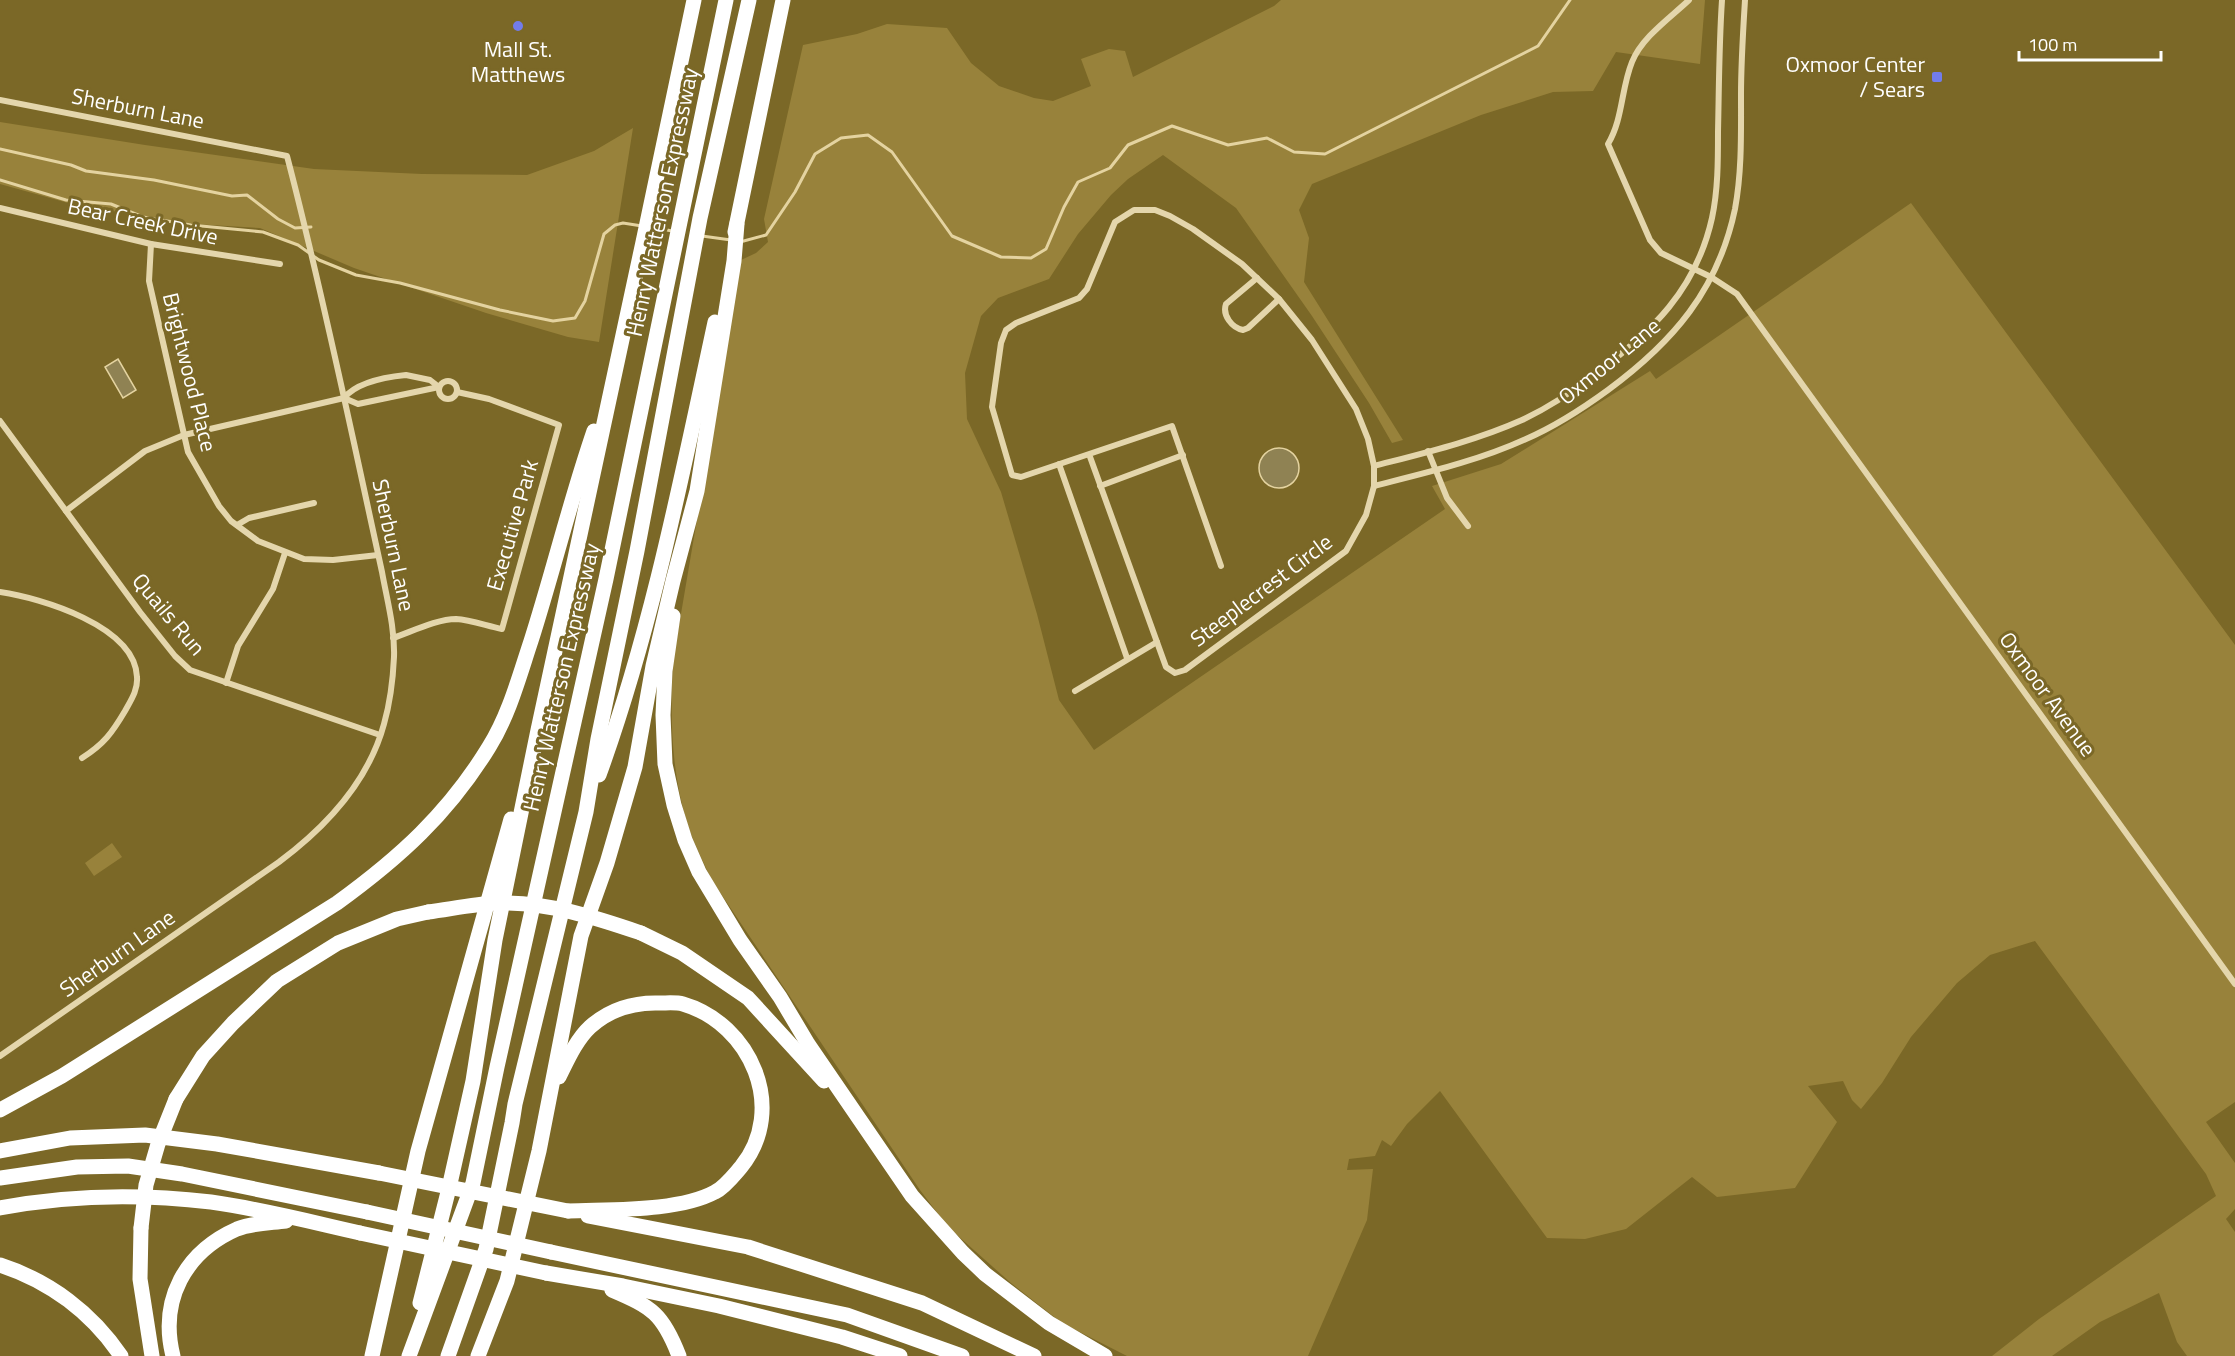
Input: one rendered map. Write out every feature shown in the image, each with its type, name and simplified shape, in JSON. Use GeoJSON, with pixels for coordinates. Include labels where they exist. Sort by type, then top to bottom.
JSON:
{"type":"FeatureCollection","features":[{"type":"Feature","properties":{"kind":"highway"},"geometry":{"type":"LineString","coordinates":[[400,1356],[422,1297],[464,1124],[495,940],[537,730],[644,242],[694,0]]}},
{"type":"Feature","properties":{"kind":"highway","name":"Henry Watterson Expressway"},"geometry":{"type":"LineString","coordinates":[[409,1356],[473,1183],[606,579],[726,0]]}},
{"type":"Feature","properties":{"kind":"highway","name":"Henry Watterson Expressway"},"geometry":{"type":"LineString","coordinates":[[448,1356],[486,1249],[513,1123],[514,1104],[586,812],[598,739],[637,551],[700,218],[749,0]]}},
{"type":"Feature","properties":{"kind":"highway"},"geometry":{"type":"LineString","coordinates":[[481,1352],[507,1281],[539,1151],[581,936],[607,863],[635,767],[653,666],[697,491],[737,224],[783,0]]}},
{"type":"Feature","properties":{"kind":"highway"},"geometry":{"type":"LineString","coordinates":[[586,812],[613,738],[660,569],[731,260]]}},
{"type":"Feature","properties":{"kind":"highway"},"geometry":{"type":"LineString","coordinates":[[0,1110],[112,1046],[337,903],[380,872],[412,844],[442,812],[490,746],[508,709],[538,618],[577,480],[618,360]]}},
{"type":"Feature","properties":{"kind":"highway"},"geometry":{"type":"LineString","coordinates":[[673,581],[673,624],[665,671],[665,754],[674,805],[684,840],[699,872],[808,1044],[912,1196],[985,1274],[1049,1323],[1105,1356]]}},
{"type":"Feature","properties":{"kind":"highway"},"geometry":{"type":"LineString","coordinates":[[372,1356],[418,1151],[537,730]]}},
{"type":"Feature","properties":{"kind":"highway"},"geometry":{"type":"LineString","coordinates":[[152,1356],[140,1279],[141,1228],[146,1185],[158,1144],[176,1099],[203,1056],[233,1023],[277,981],[338,943],[397,920],[428,912],[496,903],[541,905],[579,912],[641,933],[682,953],[748,998],[868,1130]]}},
{"type":"Feature","properties":{"kind":"highway"},"geometry":{"type":"LineString","coordinates":[[550,1096],[570,1053],[589,1028],[615,1010],[644,1002],[672,1003],[681,1004],[709,1015],[731,1032],[748,1053],[759,1083],[763,1105],[760,1129],[751,1155],[717,1192],[691,1201],[660,1207],[568,1211]]}},
{"type":"Feature","properties":{"kind":"highway"},"geometry":{"type":"LineString","coordinates":[[0,1151],[70,1138],[145,1135],[217,1144],[380,1173],[748,1247],[922,1303],[1034,1356]]}},
{"type":"Feature","properties":{"kind":"highway"},"geometry":{"type":"LineString","coordinates":[[0,1178],[77,1167],[128,1166],[182,1174],[847,1315],[962,1356]]}},
{"type":"Feature","properties":{"kind":"highway"},"geometry":{"type":"LineString","coordinates":[[0,1208],[114,1197],[184,1199],[235,1206],[546,1273],[719,1306],[842,1337],[900,1356]]}},
{"type":"Feature","properties":{"kind":"highway"},"geometry":{"type":"LineString","coordinates":[[173,1356],[168,1323],[175,1292],[189,1262],[212,1243],[238,1228],[304,1220]]}},
{"type":"Feature","properties":{"kind":"highway"},"geometry":{"type":"LineString","coordinates":[[0,1265],[28,1276],[75,1304],[96,1325],[121,1356]]}},
{"type":"Feature","properties":{"kind":"highway"},"geometry":{"type":"LineString","coordinates":[[593,1282],[641,1302],[656,1313],[672,1336],[679,1356]]}},
{"type":"Feature","properties":{"kind":"street","name":"Oxmoor Avenue"},"geometry":{"type":"LineString","coordinates":[[1689,0],[1645,42],[1635,56],[1629,69],[1616,130],[1608,144],[1650,240],[1661,253],[1711,277],[1737,294],[2235,984]]}},
{"type":"Feature","properties":{"kind":"street","name":"Oxmoor Lane"},"geometry":{"type":"LineString","coordinates":[[1374,466],[1519,421],[1560,400],[1645,334],[1675,300],[1693,269],[1708,232],[1716,193],[1722,0]]}},
{"type":"Feature","properties":{"kind":"street","name":"Oxmoor Lane"},"geometry":{"type":"LineString","coordinates":[[1374,486],[1435,470],[1512,445],[1544,431],[1576,413],[1626,376],[1676,332],[1711,277],[1725,244],[1737,193],[1741,155],[1741,52],[1745,0]]}},
{"type":"Feature","properties":{"kind":"street","name":"Sherburn Lane"},"geometry":{"type":"LineString","coordinates":[[0,100],[287,156],[378,555],[393,638],[394,656],[392,682],[380,735],[368,764],[353,790],[332,817],[303,844],[0,1056]]}},
{"type":"Feature","properties":{"kind":"street","name":"Bear Creek Drive"},"geometry":{"type":"LineString","coordinates":[[0,208],[151,244],[279,264]]}},
{"type":"Feature","properties":{"kind":"street","name":"Steeplecrest Circle"},"geometry":{"type":"LineString","coordinates":[[1134,210],[1155,210],[1193,229],[1242,264],[1279,299],[1312,339],[1356,409],[1368,438],[1374,466],[1374,486],[1366,515],[1346,551],[1185,670],[1175,673],[1166,667],[1089,454],[1021,477],[1012,475],[992,407],[1001,343],[1006,330],[1016,323],[1079,298],[1087,290],[1115,222],[1134,210]]}},
{"type":"Feature","properties":{"kind":"street","name":"Brightwood Place"},"geometry":{"type":"LineString","coordinates":[[151,244],[149,281],[188,452],[219,506],[231,520],[258,541],[304,559],[333,560],[378,555]]}},
{"type":"Feature","properties":{"kind":"street"},"geometry":{"type":"LineString","coordinates":[[1257,278],[1226,304],[1226,316],[1235,327],[1243,330],[1248,328],[1279,299]]}},
{"type":"Feature","properties":{"kind":"street","name":"Executive Park"},"geometry":{"type":"LineString","coordinates":[[439,387],[430,380],[406,375],[393,376],[352,389],[344,398],[358,404],[439,387],[443,382],[450,381],[456,386],[457,392],[452,398],[445,399],[440,394],[439,387]]}},
{"type":"Feature","properties":{"kind":"street","name":"Executive Park"},"geometry":{"type":"LineString","coordinates":[[393,638],[438,622],[454,619],[502,629],[559,425],[489,399],[457,392]]}},
{"type":"Feature","properties":{"kind":"street"},"geometry":{"type":"LineString","coordinates":[[66,511],[145,451],[184,435],[344,398]]}},
{"type":"Feature","properties":{"kind":"street","name":"Quails Run"},"geometry":{"type":"LineString","coordinates":[[0,421],[175,656],[190,670],[380,735]]}},
{"type":"Feature","properties":{"kind":"street"},"geometry":{"type":"LineString","coordinates":[[1089,454],[1172,426],[1221,566]]}},
{"type":"Feature","properties":{"kind":"street"},"geometry":{"type":"LineString","coordinates":[[1428,451],[1447,498],[1468,526]]}},
{"type":"Feature","properties":{"kind":"street"},"geometry":{"type":"LineString","coordinates":[[1100,486],[1182,455]]}},
{"type":"Feature","properties":{"kind":"street"},"geometry":{"type":"LineString","coordinates":[[1059,464],[1127,658]]}},
{"type":"Feature","properties":{"kind":"street"},"geometry":{"type":"LineString","coordinates":[[237,525],[249,518],[314,503]]}},
{"type":"Feature","properties":{"kind":"street"},"geometry":{"type":"LineString","coordinates":[[226,683],[238,646],[273,589],[285,553]]}},
{"type":"Feature","properties":{"kind":"street"},"geometry":{"type":"LineString","coordinates":[[0,592],[73,613],[121,642],[135,664],[137,684],[126,710],[107,739],[82,758]]}},
{"type":"Feature","properties":{"kind":"street"},"geometry":{"type":"LineString","coordinates":[[1075,691],[1157,642]]}},
{"type":"Feature","properties":{"kind":"shaded area"},"geometry":{"type":"Polygon","coordinates":[[[1281,0],[1705,0],[1700,64],[1616,52],[1593,91],[1553,92],[1481,115],[1312,184],[1299,210],[1309,238],[1304,282],[1403,440],[1392,443],[1369,403],[1312,316],[1236,208],[1163,155],[1128,179],[1111,195],[1078,234],[1049,279],[998,298],[981,316],[965,373],[967,419],[1001,492],[1037,614],[1059,700],[1094,750],[1445,509],[1432,486],[1501,464],[1650,371],[1656,379],[1911,203],[2235,645],[2235,1102],[2206,1122],[2235,1163],[2235,1209],[2226,1219],[2235,1232],[2235,1356],[2187,1356],[2177,1342],[2159,1293],[2100,1322],[2052,1356],[1992,1356],[2039,1319],[2216,1196],[2206,1174],[2035,941],[1990,955],[1957,983],[1911,1037],[1882,1083],[1861,1109],[1852,1100],[1843,1081],[1808,1086],[1837,1122],[1795,1188],[1717,1197],[1692,1177],[1626,1229],[1585,1239],[1547,1238],[1440,1091],[1407,1124],[1391,1146],[1382,1140],[1375,1156],[1349,1159],[1347,1170],[1373,1169],[1367,1220],[1308,1356],[1127,1356],[1062,1323],[1011,1283],[948,1227],[920,1190],[711,879],[687,823],[675,763],[672,723],[673,661],[741,260],[756,253],[768,242],[764,219],[803,45],[857,34],[887,24],[947,28],[971,63],[999,86],[1034,98],[1053,101],[1091,86],[1081,59],[1109,49],[1125,51],[1133,77],[1274,6],[1281,0]]]}},
{"type":"Feature","properties":{"kind":"shaded area"},"geometry":{"type":"Polygon","coordinates":[[[0,122],[314,169],[422,174],[527,175],[594,151],[633,128],[599,342],[568,337],[486,313],[354,268],[260,228],[194,224],[79,206],[0,184],[0,122]]]}},
{"type":"Feature","properties":{"kind":"shaded area"},"geometry":{"type":"Polygon","coordinates":[[[118,359],[136,390],[123,398],[105,367],[118,359]]]}},
{"type":"Feature","properties":{"kind":"shaded area"},"geometry":{"type":"Polygon","coordinates":[[[1279,448],[1287,449],[1293,454],[1298,460],[1298,476],[1293,482],[1287,487],[1279,488],[1271,487],[1265,482],[1260,476],[1259,468],[1260,460],[1265,454],[1271,449],[1279,448]]]}},
{"type":"Feature","properties":{"kind":"shaded area"},"geometry":{"type":"Polygon","coordinates":[[[112,843],[122,857],[94,876],[85,863],[112,843]]]}},
{"type":"Feature","properties":{"kind":"waterway"},"geometry":{"type":"LineString","coordinates":[[740,242],[766,235],[795,192],[815,154],[841,138],[868,135],[892,152],[952,236],[1001,257],[1031,258],[1046,249],[1064,207],[1078,182],[1110,168],[1128,145],[1172,126],[1228,145],[1267,138],[1294,152],[1325,154],[1538,46],[1570,0]]}},
{"type":"Feature","properties":{"kind":"waterway"},"geometry":{"type":"LineString","coordinates":[[0,149],[71,165],[86,171],[154,180],[232,196],[247,195],[278,219],[295,228],[311,227]]}},
{"type":"Feature","properties":{"kind":"waterway"},"geometry":{"type":"LineString","coordinates":[[0,180],[66,200],[111,204],[143,217],[191,225],[263,232],[298,245],[319,260],[356,275],[400,283],[500,310],[553,321],[575,318],[585,301],[604,234],[615,225],[623,223],[642,226]]}},
{"type":"Feature","properties":{"kind":"waterway"},"geometry":{"type":"LineString","coordinates":[[652,227],[672,231]]}},
{"type":"Feature","properties":{"kind":"waterway"},"geometry":{"type":"LineString","coordinates":[[702,236],[731,240]]}},
{"type":"Feature","properties":{"kind":"place","name":"Mall St. Matthews"},"geometry":{"type":"Point","coordinates":[518,26]}},
{"type":"Feature","properties":{"kind":"place","name":"Oxmoor Center / Sears"},"geometry":{"type":"Point","coordinates":[1937,77]}}]}
